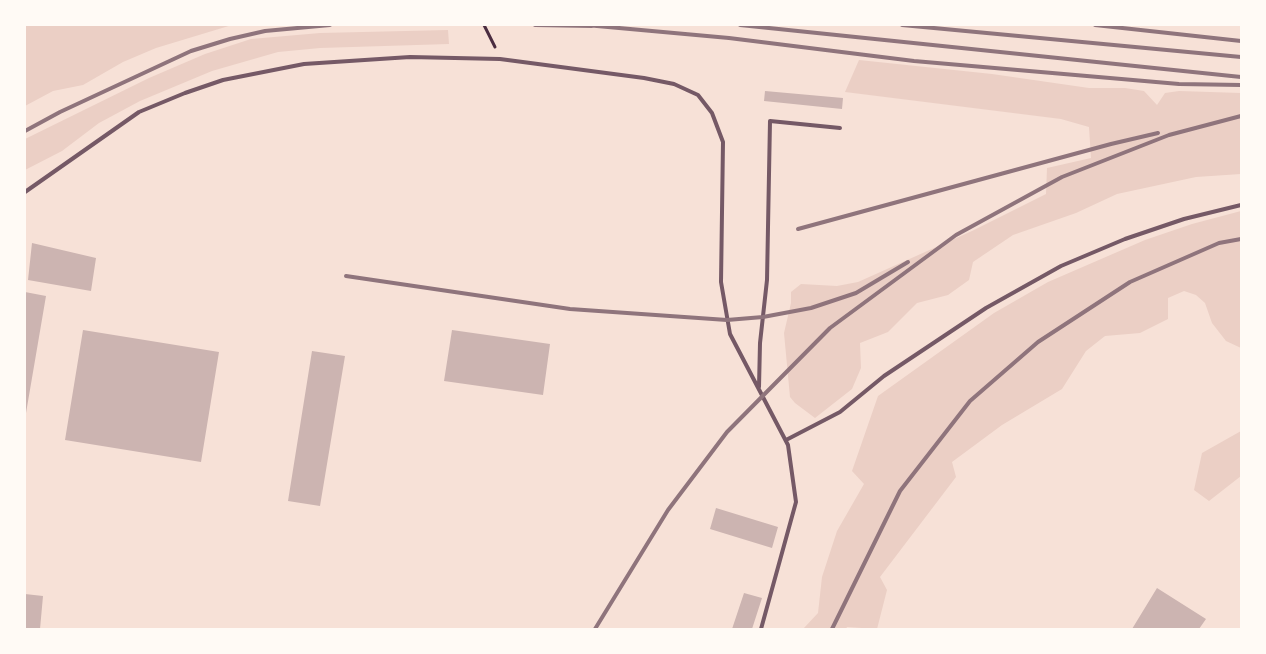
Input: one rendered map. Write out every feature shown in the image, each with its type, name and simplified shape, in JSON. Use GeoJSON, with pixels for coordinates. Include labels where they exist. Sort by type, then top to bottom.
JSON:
{"type":"FeatureCollection","features":[{"type":"Feature","properties":{"kind":"lane"},"geometry":{"type":"LineString","coordinates":[[25,192],[139,112],[223,80],[304,64],[344,63],[410,57],[500,58],[644,78],[674,84],[698,96],[712,113],[723,142],[720,282],[730,334],[788,445],[796,502],[761,629]]}},
{"type":"Feature","properties":{"kind":"lane"},"geometry":{"type":"LineString","coordinates":[[759,389],[760,343],[766,280],[770,121],[840,128]]}},
{"type":"Feature","properties":{"kind":"lane"},"geometry":{"type":"LineString","coordinates":[[786,440],[840,412],[884,376],[986,308],[1061,266],[1150,230],[1184,219],[1241,205]]}},
{"type":"Feature","properties":{"kind":"path"},"geometry":{"type":"LineString","coordinates":[[484,25],[500,58]]}},
{"type":"Feature","properties":{"kind":"shaded area"},"geometry":{"type":"Polygon","coordinates":[[[25,25],[232,25],[156,48],[123,62],[83,85],[53,91],[25,106],[25,25]]]}},
{"type":"Feature","properties":{"kind":"shaded area"},"geometry":{"type":"Polygon","coordinates":[[[448,30],[449,44],[320,48],[278,52],[212,71],[140,101],[99,123],[62,151],[25,170],[25,139],[149,78],[205,54],[251,39],[320,33],[448,30]]]}},
{"type":"Feature","properties":{"kind":"shaded area"},"geometry":{"type":"Polygon","coordinates":[[[859,60],[992,74],[1089,88],[1125,88],[1144,91],[1157,105],[1165,93],[1179,91],[1241,93],[1241,174],[1196,177],[1117,194],[1076,213],[1013,235],[973,262],[969,280],[948,295],[917,303],[888,332],[860,343],[861,368],[852,389],[815,418],[790,397],[784,333],[791,303],[791,292],[801,284],[837,286],[858,282],[972,231],[1046,194],[1047,168],[1091,158],[1089,127],[1061,119],[845,92],[859,60]]]}},
{"type":"Feature","properties":{"kind":"shaded area"},"geometry":{"type":"Polygon","coordinates":[[[1241,211],[1241,348],[1226,341],[1212,323],[1205,303],[1196,295],[1184,291],[1168,298],[1168,319],[1140,333],[1105,336],[1086,351],[1062,389],[1002,425],[952,462],[956,477],[880,577],[887,590],[877,629],[847,627],[846,629],[803,629],[818,613],[822,577],[837,531],[864,484],[852,471],[878,396],[994,313],[1048,282],[1145,240],[1192,224],[1241,211]]]}},
{"type":"Feature","properties":{"kind":"shaded area"},"geometry":{"type":"Polygon","coordinates":[[[1241,431],[1241,476],[1209,501],[1194,490],[1202,453],[1241,431]]]}},
{"type":"Feature","properties":{"kind":"building"},"geometry":{"type":"Polygon","coordinates":[[[765,91],[843,98],[842,109],[764,101],[765,91]]]}},
{"type":"Feature","properties":{"kind":"building"},"geometry":{"type":"Polygon","coordinates":[[[32,243],[96,258],[91,291],[28,280],[32,243]]]}},
{"type":"Feature","properties":{"kind":"building"},"geometry":{"type":"Polygon","coordinates":[[[25,292],[46,296],[26,413],[25,413],[25,292]]]}},
{"type":"Feature","properties":{"kind":"building"},"geometry":{"type":"Polygon","coordinates":[[[83,330],[219,352],[201,462],[65,440],[83,330]]]}},
{"type":"Feature","properties":{"kind":"building"},"geometry":{"type":"Polygon","coordinates":[[[452,330],[550,344],[543,395],[444,381],[452,330]]]}},
{"type":"Feature","properties":{"kind":"building"},"geometry":{"type":"Polygon","coordinates":[[[312,351],[345,356],[320,506],[288,501],[312,351]]]}},
{"type":"Feature","properties":{"kind":"building"},"geometry":{"type":"Polygon","coordinates":[[[716,508],[778,527],[772,548],[710,529],[716,508]]]}},
{"type":"Feature","properties":{"kind":"building"},"geometry":{"type":"Polygon","coordinates":[[[1157,588],[1206,619],[1199,629],[1132,629],[1157,588]]]}},
{"type":"Feature","properties":{"kind":"building"},"geometry":{"type":"Polygon","coordinates":[[[744,593],[762,598],[752,629],[732,629],[744,593]]]}},
{"type":"Feature","properties":{"kind":"building"},"geometry":{"type":"Polygon","coordinates":[[[25,594],[43,596],[40,629],[25,629],[25,594]]]}},
{"type":"Feature","properties":{"kind":"railway"},"geometry":{"type":"LineString","coordinates":[[25,131],[60,112],[191,51],[265,31],[330,25]]}},
{"type":"Feature","properties":{"kind":"railway"},"geometry":{"type":"LineString","coordinates":[[535,25],[592,26]]}},
{"type":"Feature","properties":{"kind":"railway"},"geometry":{"type":"LineString","coordinates":[[586,25],[729,38],[914,61],[1179,84],[1241,85]]}},
{"type":"Feature","properties":{"kind":"railway"},"geometry":{"type":"LineString","coordinates":[[740,25],[1241,77]]}},
{"type":"Feature","properties":{"kind":"railway"},"geometry":{"type":"LineString","coordinates":[[902,25],[1241,57]]}},
{"type":"Feature","properties":{"kind":"railway"},"geometry":{"type":"LineString","coordinates":[[1095,25],[1241,41]]}},
{"type":"Feature","properties":{"kind":"railway"},"geometry":{"type":"LineString","coordinates":[[595,629],[668,510],[727,432],[830,328],[956,235],[1062,177],[1169,135],[1241,116]]}},
{"type":"Feature","properties":{"kind":"railway"},"geometry":{"type":"LineString","coordinates":[[798,229],[1158,133]]}},
{"type":"Feature","properties":{"kind":"railway"},"geometry":{"type":"LineString","coordinates":[[832,629],[900,491],[970,401],[1038,342],[1130,282],[1219,243],[1241,239]]}},
{"type":"Feature","properties":{"kind":"railway"},"geometry":{"type":"LineString","coordinates":[[346,276],[570,309],[727,320],[763,317],[811,308],[856,293],[908,262]]}}]}
